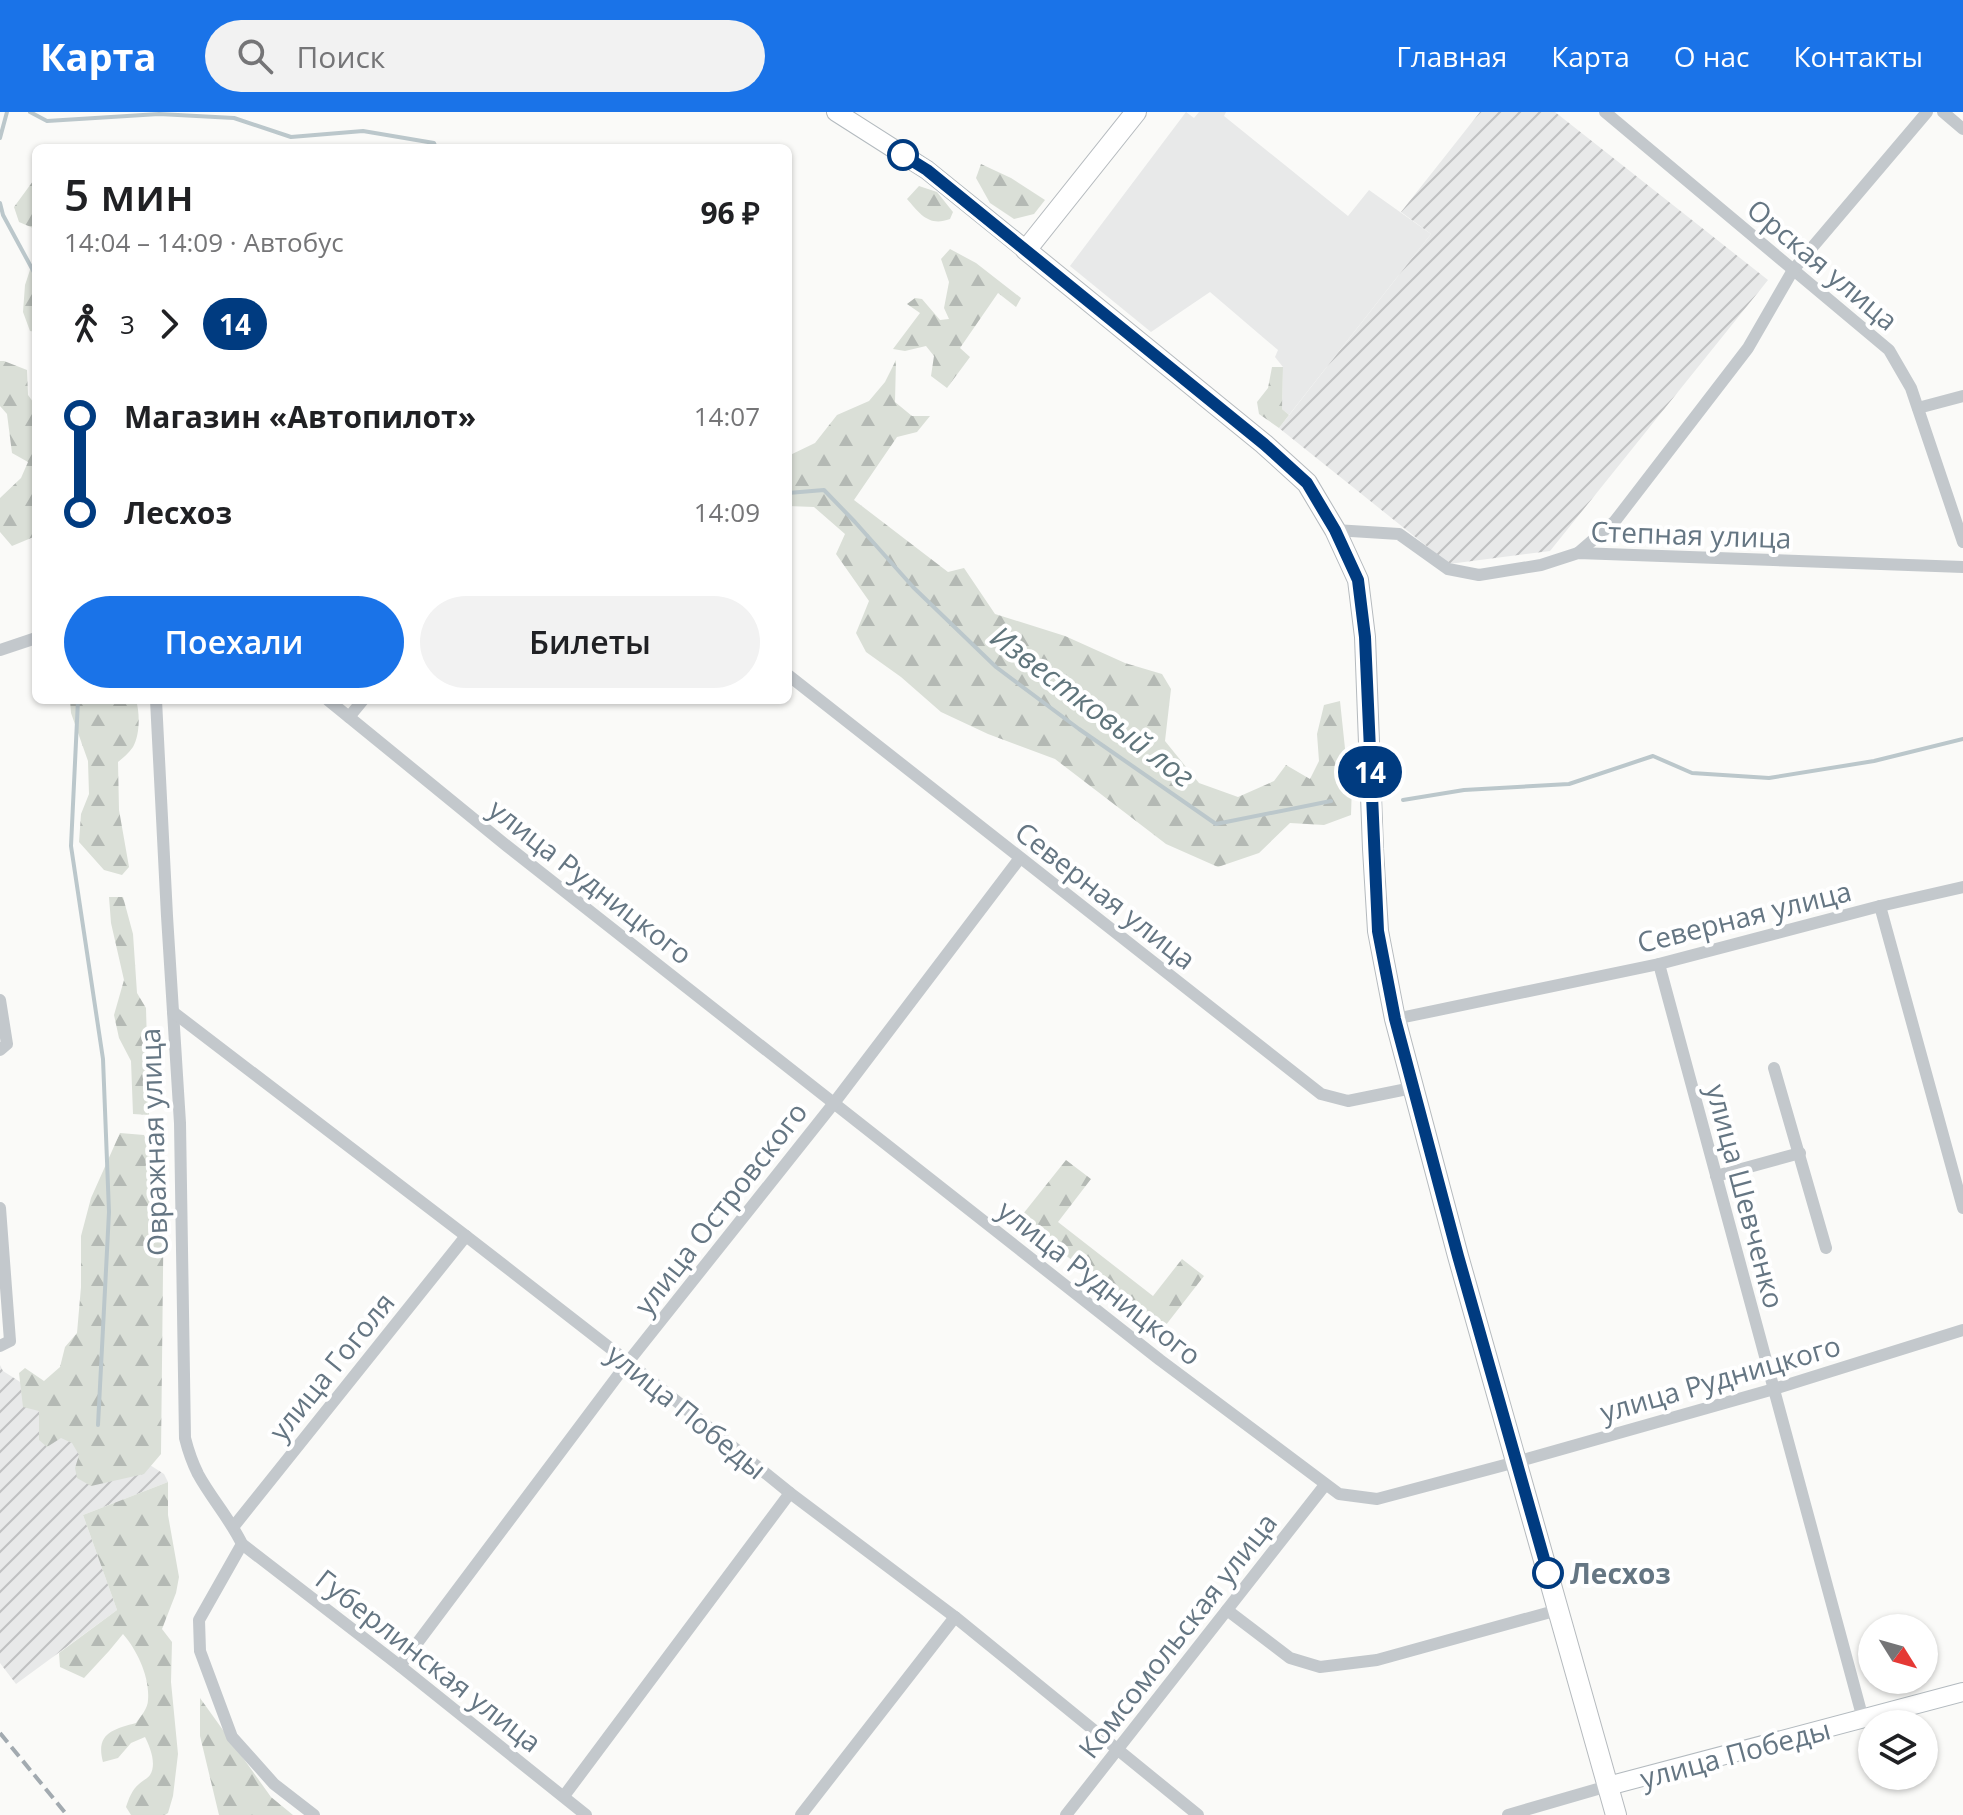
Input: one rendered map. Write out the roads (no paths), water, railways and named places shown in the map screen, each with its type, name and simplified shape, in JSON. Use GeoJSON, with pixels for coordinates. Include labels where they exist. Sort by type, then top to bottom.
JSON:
{"type":"FeatureCollection","features":[{"type":"Feature","properties":{"kind":"main road"},"geometry":{"type":"LineString","coordinates":[[1136,112],[1026,250],[1264,444],[1307,483],[1335,530],[1358,580],[1365,637],[1378,931],[1395,1019],[1616,1815]]}},
{"type":"Feature","properties":{"kind":"street"},"geometry":{"type":"LineString","coordinates":[[836,112],[927,170],[1026,250]]}},
{"type":"Feature","properties":{"kind":"street","name":"Орская улица"},"geometry":{"type":"LineString","coordinates":[[1605,112],[1889,350],[1911,388],[1963,542]]}},
{"type":"Feature","properties":{"kind":"street"},"geometry":{"type":"LineString","coordinates":[[1578,553],[1615,521],[1748,348],[1793,270],[1927,112]]}},
{"type":"Feature","properties":{"kind":"street"},"geometry":{"type":"LineString","coordinates":[[1943,112],[1963,129]]}},
{"type":"Feature","properties":{"kind":"street"},"geometry":{"type":"LineString","coordinates":[[1918,408],[1963,396]]}},
{"type":"Feature","properties":{"kind":"street","name":"Степная улица"},"geometry":{"type":"LineString","coordinates":[[1335,530],[1399,534],[1448,569],[1479,575],[1541,565],[1578,553],[1963,567]]}},
{"type":"Feature","properties":{"kind":"street"},"geometry":{"type":"LineString","coordinates":[[0,650],[32,639]]}},
{"type":"Feature","properties":{"kind":"street","name":"Северная улица"},"geometry":{"type":"LineString","coordinates":[[792,678],[1321,1094],[1348,1101],[1412,1088]]}},
{"type":"Feature","properties":{"kind":"street","name":"Овражная улица"},"geometry":{"type":"LineString","coordinates":[[156,704],[180,1123],[185,1438],[199,1477],[234,1526],[242,1544]]}},
{"type":"Feature","properties":{"kind":"street","name":"Овражная улица"},"geometry":{"type":"LineString","coordinates":[[158,724],[166,704]]}},
{"type":"Feature","properties":{"kind":"street","name":"улица Рудницкого"},"geometry":{"type":"LineString","coordinates":[[333,704],[507,846],[1160,1360],[1339,1494],[1377,1499],[1774,1389],[1963,1330]]}},
{"type":"Feature","properties":{"kind":"street"},"geometry":{"type":"LineString","coordinates":[[349,717],[360,704]]}},
{"type":"Feature","properties":{"kind":"street","name":"улица Островского"},"geometry":{"type":"LineString","coordinates":[[400,1666],[628,1362],[834,1103],[1020,858]]}},
{"type":"Feature","properties":{"kind":"street","name":"Северная улица"},"geometry":{"type":"LineString","coordinates":[[1395,1019],[1659,964],[1963,887]]}},
{"type":"Feature","properties":{"kind":"street"},"geometry":{"type":"LineString","coordinates":[[1880,906],[1963,1208]]}},
{"type":"Feature","properties":{"kind":"street","name":"улица Шевченко"},"geometry":{"type":"LineString","coordinates":[[1659,964],[1861,1710]]}},
{"type":"Feature","properties":{"kind":"street"},"geometry":{"type":"LineString","coordinates":[[0,1000],[7,1044],[0,1050]]}},
{"type":"Feature","properties":{"kind":"street","name":"улица Победы"},"geometry":{"type":"LineString","coordinates":[[173,1012],[628,1362],[790,1493],[955,1617],[1198,1815]]}},
{"type":"Feature","properties":{"kind":"street"},"geometry":{"type":"LineString","coordinates":[[1774,1068],[1826,1248]]}},
{"type":"Feature","properties":{"kind":"street"},"geometry":{"type":"LineString","coordinates":[[1716,1176],[1800,1153]]}},
{"type":"Feature","properties":{"kind":"street"},"geometry":{"type":"LineString","coordinates":[[0,1208],[10,1341],[0,1346]]}},
{"type":"Feature","properties":{"kind":"street","name":"улица Гоголя"},"geometry":{"type":"LineString","coordinates":[[234,1526],[466,1236]]}},
{"type":"Feature","properties":{"kind":"street","name":"Комсомольская улица"},"geometry":{"type":"LineString","coordinates":[[1066,1815],[1325,1485]]}},
{"type":"Feature","properties":{"kind":"street"},"geometry":{"type":"LineString","coordinates":[[564,1796],[790,1493]]}},
{"type":"Feature","properties":{"kind":"street"},"geometry":{"type":"LineString","coordinates":[[242,1544],[199,1620],[200,1651],[232,1737],[274,1784],[314,1815]]}},
{"type":"Feature","properties":{"kind":"street","name":"Губерлинская улица"},"geometry":{"type":"LineString","coordinates":[[242,1544],[586,1815]]}},
{"type":"Feature","properties":{"kind":"street"},"geometry":{"type":"LineString","coordinates":[[1227,1610],[1290,1658],[1320,1667],[1377,1660],[1558,1610]]}},
{"type":"Feature","properties":{"kind":"street"},"geometry":{"type":"LineString","coordinates":[[801,1815],[955,1617]]}},
{"type":"Feature","properties":{"kind":"street","name":"улица Победы"},"geometry":{"type":"LineString","coordinates":[[1896,1710],[1963,1692]]}},
{"type":"Feature","properties":{"kind":"street","name":"улица Победы"},"geometry":{"type":"LineString","coordinates":[[1508,1815],[1858,1720]]}},
{"type":"Feature","properties":{"kind":"waterway"},"geometry":{"type":"LineString","coordinates":[[0,138],[7,112]]}},
{"type":"Feature","properties":{"kind":"waterway","name":"Известковый лог"},"geometry":{"type":"LineString","coordinates":[[30,112],[47,121],[159,114],[234,118],[291,137],[363,131],[434,144]]}},
{"type":"Feature","properties":{"kind":"waterway"},"geometry":{"type":"LineString","coordinates":[[0,203],[3,215],[32,269]]}},
{"type":"Feature","properties":{"kind":"waterway","name":"Известковый лог"},"geometry":{"type":"LineString","coordinates":[[792,493],[824,490],[913,587],[996,667],[1216,824],[1331,801]]}},
{"type":"Feature","properties":{"kind":"waterway"},"geometry":{"type":"LineString","coordinates":[[78,704],[71,846],[103,1059],[109,1212],[98,1425]]}},
{"type":"Feature","properties":{"kind":"waterway","name":"Известковый лог"},"geometry":{"type":"LineString","coordinates":[[1403,800],[1464,790],[1569,784],[1653,756],[1692,773],[1769,778],[1874,761],[1963,739]]}},
{"type":"Feature","properties":{"kind":"railway"},"geometry":{"type":"LineString","coordinates":[[0,1733],[67,1815]]}},
{"type":"Feature","properties":{"kind":"place","name":"Лесхоз"},"geometry":{"type":"Point","coordinates":[1548,1573]}}]}
